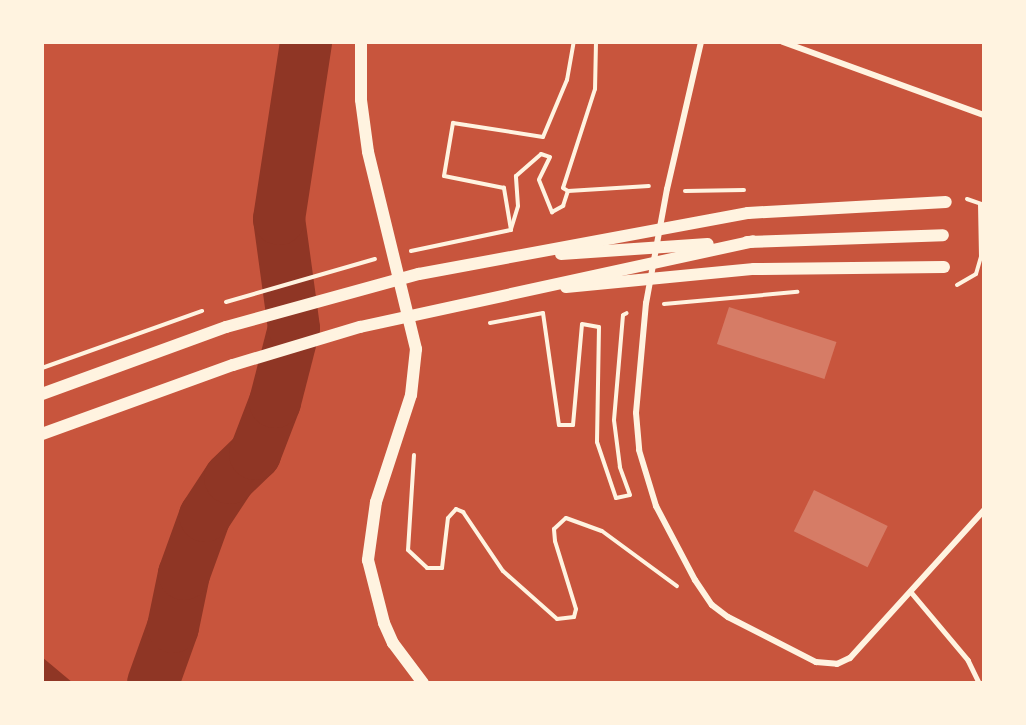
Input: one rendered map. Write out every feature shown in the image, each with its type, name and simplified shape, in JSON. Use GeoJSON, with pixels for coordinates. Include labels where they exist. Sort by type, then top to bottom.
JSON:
{"type":"FeatureCollection","features":[{"type":"Feature","properties":{"kind":"main road"},"geometry":{"type":"LineString","coordinates":[[361,42],[361,100],[368,152],[416,349],[416,375],[401,431],[376,502],[368,560],[384,623],[393,643],[423,683]]}},
{"type":"Feature","properties":{"kind":"main road"},"geometry":{"type":"LineString","coordinates":[[42,394],[268,314],[419,274],[748,213],[946,202]]}},
{"type":"Feature","properties":{"kind":"main road"},"geometry":{"type":"LineString","coordinates":[[500,258],[753,241],[943,235]]}},
{"type":"Feature","properties":{"kind":"main road"},"geometry":{"type":"LineString","coordinates":[[42,434],[297,345],[505,293],[753,241]]}},
{"type":"Feature","properties":{"kind":"main road"},"geometry":{"type":"LineString","coordinates":[[505,293],[754,269],[944,267]]}},
{"type":"Feature","properties":{"kind":"street"},"geometry":{"type":"LineString","coordinates":[[701,42],[667,189],[646,303],[636,413],[639,450],[656,506],[695,580],[712,605],[816,662],[837,664],[850,658],[984,510]]}},
{"type":"Feature","properties":{"kind":"street"},"geometry":{"type":"LineString","coordinates":[[783,42],[984,115]]}},
{"type":"Feature","properties":{"kind":"lane"},"geometry":{"type":"LineString","coordinates":[[911,592],[968,660],[979,683]]}},
{"type":"Feature","properties":{"kind":"path"},"geometry":{"type":"LineString","coordinates":[[568,191],[563,206],[552,212],[539,180],[550,157],[541,154],[516,176],[518,206],[511,230],[504,188],[498,184],[444,176],[453,123],[543,137],[567,80],[574,42]]}},
{"type":"Feature","properties":{"kind":"path"},"geometry":{"type":"LineString","coordinates":[[596,42],[595,89],[562,182],[563,188],[568,191],[651,187]]}},
{"type":"Feature","properties":{"kind":"path"},"geometry":{"type":"LineString","coordinates":[[372,254],[375,265]]}},
{"type":"Feature","properties":{"kind":"path"},"geometry":{"type":"LineString","coordinates":[[482,324],[543,313],[559,425],[573,425],[582,324],[600,327],[597,441],[616,498],[630,495],[620,466],[614,420],[623,315]]}},
{"type":"Feature","properties":{"kind":"path"},"geometry":{"type":"LineString","coordinates":[[401,431],[417,459],[408,522],[408,550],[427,568],[442,568],[448,518],[456,509],[462,512],[503,571],[525,588],[548,615],[567,620],[574,617],[576,609],[554,529],[566,518],[602,531],[668,581],[712,605]]}},
{"type":"Feature","properties":{"kind":"shaded area"},"geometry":{"type":"Polygon","coordinates":[[[42,657],[73,683],[42,683],[42,657]]]}},
{"type":"Feature","properties":{"kind":"building"},"geometry":{"type":"Polygon","coordinates":[[[729,307],[836,342],[824,379],[717,344],[729,307]]]}},
{"type":"Feature","properties":{"kind":"building"},"geometry":{"type":"Polygon","coordinates":[[[814,490],[888,526],[868,567],[794,531],[814,490]]]}},
{"type":"Feature","properties":{"kind":"waterway"},"geometry":{"type":"LineString","coordinates":[[153,683],[173,627],[184,574],[205,516],[230,478],[255,454],[275,402],[294,328],[279,219],[306,42]]}}]}
